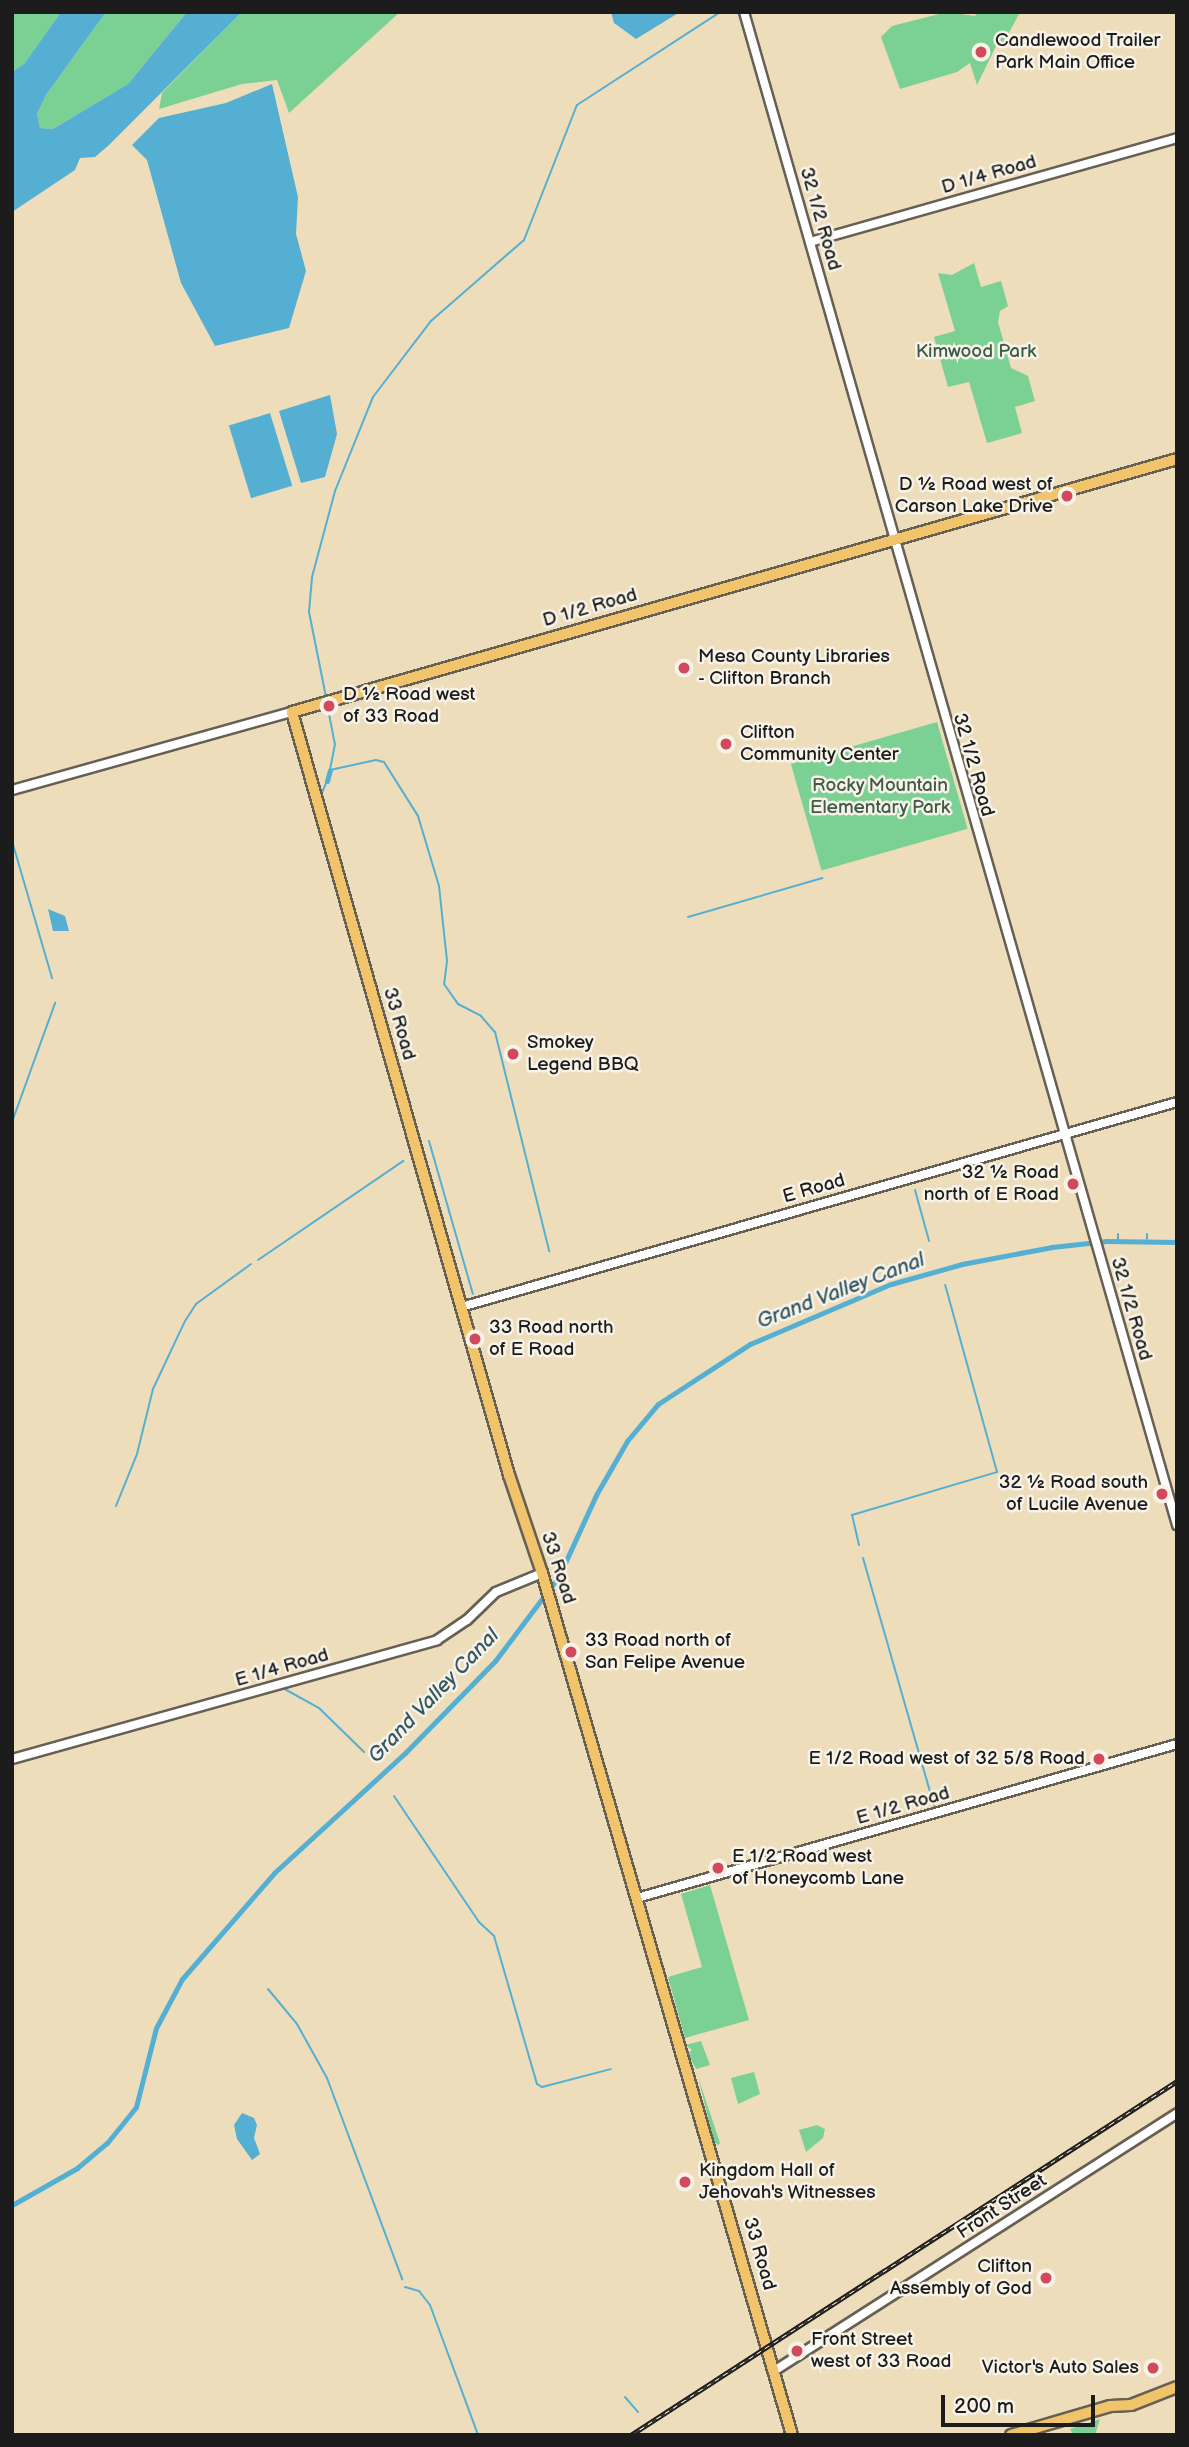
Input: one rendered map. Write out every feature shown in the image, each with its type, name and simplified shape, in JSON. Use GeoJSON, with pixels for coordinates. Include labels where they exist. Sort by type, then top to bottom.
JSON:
{"type":"FeatureCollection","features":[{"type":"Feature","properties":{"kind":"main road","name":"D 1/2 Road"},"geometry":{"type":"LineString","coordinates":[[292,712],[1177,459]]}},
{"type":"Feature","properties":{"kind":"main road","name":"33 Road"},"geometry":{"type":"LineString","coordinates":[[292,712],[461,1307],[544,1578],[793,2435]]}},
{"type":"Feature","properties":{"kind":"main road"},"geometry":{"type":"LineString","coordinates":[[1010,2435],[1110,2406],[1132,2405],[1177,2387]]}},
{"type":"Feature","properties":{"kind":"street","name":"32 1/2 Road"},"geometry":{"type":"LineString","coordinates":[[744,12],[1177,1525]]}},
{"type":"Feature","properties":{"kind":"street","name":"D 1/4 Road"},"geometry":{"type":"LineString","coordinates":[[810,242],[1177,138]]}},
{"type":"Feature","properties":{"kind":"street","name":"D 1/2 Road"},"geometry":{"type":"LineString","coordinates":[[12,790],[292,712]]}},
{"type":"Feature","properties":{"kind":"street","name":"E Road"},"geometry":{"type":"LineString","coordinates":[[461,1307],[1177,1102]]}},
{"type":"Feature","properties":{"kind":"street","name":"E 1/4 Road"},"geometry":{"type":"LineString","coordinates":[[12,1759],[437,1640],[467,1620],[496,1592],[544,1578]]}},
{"type":"Feature","properties":{"kind":"street","name":"E 1/2 Road"},"geometry":{"type":"LineString","coordinates":[[638,1898],[1177,1744]]}},
{"type":"Feature","properties":{"kind":"street","name":"Front Street"},"geometry":{"type":"LineString","coordinates":[[774,2371],[1177,2113]]}},
{"type":"Feature","properties":{"kind":"green space"},"geometry":{"type":"Polygon","coordinates":[[[12,12],[61,12],[24,64],[12,72],[12,12]]]}},
{"type":"Feature","properties":{"kind":"green space"},"geometry":{"type":"Polygon","coordinates":[[[106,12],[187,12],[128,84],[53,129],[40,128],[37,114],[46,95],[106,12]]]}},
{"type":"Feature","properties":{"kind":"green space"},"geometry":{"type":"Polygon","coordinates":[[[242,12],[400,12],[289,113],[277,80],[242,84],[159,109],[162,93],[242,12]]]}},
{"type":"Feature","properties":{"kind":"green space"},"geometry":{"type":"Polygon","coordinates":[[[947,12],[975,16],[977,12],[1020,12],[1003,44],[998,42],[977,85],[970,63],[957,72],[900,89],[881,37],[892,26],[947,12]]]}},
{"type":"Feature","properties":{"kind":"green space","name":"Kimwood Park"},"geometry":{"type":"Polygon","coordinates":[[[974,263],[981,287],[1001,281],[1008,306],[1000,311],[998,322],[1011,368],[1028,376],[1035,401],[1015,407],[1022,433],[987,443],[969,382],[948,387],[934,337],[955,331],[938,273],[952,275],[974,263]]]}},
{"type":"Feature","properties":{"kind":"green space","name":"Rocky Mountain Elementary Park"},"geometry":{"type":"Polygon","coordinates":[[[937,722],[968,829],[821,871],[791,764],[937,722]]]}},
{"type":"Feature","properties":{"kind":"green space"},"geometry":{"type":"Polygon","coordinates":[[[710,1885],[749,2020],[685,2038],[668,1977],[702,1967],[681,1894],[710,1885]]]}},
{"type":"Feature","properties":{"kind":"green space"},"geometry":{"type":"Polygon","coordinates":[[[701,2041],[710,2065],[696,2069],[688,2054],[692,2050],[686,2045],[701,2041]]]}},
{"type":"Feature","properties":{"kind":"green space"},"geometry":{"type":"Polygon","coordinates":[[[754,2072],[760,2094],[738,2104],[731,2078],[754,2072]]]}},
{"type":"Feature","properties":{"kind":"green space"},"geometry":{"type":"Polygon","coordinates":[[[698,2077],[720,2143],[718,2145],[714,2142],[698,2077]]]}},
{"type":"Feature","properties":{"kind":"green space"},"geometry":{"type":"Polygon","coordinates":[[[817,2125],[825,2129],[823,2138],[806,2152],[799,2130],[817,2125]]]}},
{"type":"Feature","properties":{"kind":"green space"},"geometry":{"type":"Polygon","coordinates":[[[1100,2419],[1095,2435],[1073,2435],[1070,2429],[1100,2419]]]}},
{"type":"Feature","properties":{"kind":"water"},"geometry":{"type":"Polygon","coordinates":[[[61,12],[106,12],[46,95],[37,114],[40,128],[53,129],[128,84],[187,12],[242,12],[108,146],[95,157],[80,158],[75,170],[12,212],[12,72],[24,64],[61,12]]]}},
{"type":"Feature","properties":{"kind":"water"},"geometry":{"type":"Polygon","coordinates":[[[611,12],[680,12],[636,39],[614,23],[611,12]]]}},
{"type":"Feature","properties":{"kind":"water"},"geometry":{"type":"Polygon","coordinates":[[[272,84],[298,197],[296,234],[306,271],[289,328],[215,346],[181,283],[147,160],[132,145],[159,118],[226,103],[272,84]]]}},
{"type":"Feature","properties":{"kind":"water"},"geometry":{"type":"Polygon","coordinates":[[[330,395],[337,434],[325,477],[301,483],[279,411],[330,395]]]}},
{"type":"Feature","properties":{"kind":"water"},"geometry":{"type":"Polygon","coordinates":[[[270,413],[292,486],[251,498],[229,426],[270,413]]]}},
{"type":"Feature","properties":{"kind":"water"},"geometry":{"type":"Polygon","coordinates":[[[48,909],[65,916],[69,931],[53,931],[48,909]]]}},
{"type":"Feature","properties":{"kind":"water"},"geometry":{"type":"Polygon","coordinates":[[[242,2113],[254,2118],[257,2125],[254,2138],[260,2154],[252,2160],[237,2139],[234,2125],[242,2113]]]}},
{"type":"Feature","properties":{"kind":"waterway"},"geometry":{"type":"LineString","coordinates":[[326,697],[309,612],[312,577],[335,491],[373,397],[431,321],[524,240],[577,105],[720,12]]}},
{"type":"Feature","properties":{"kind":"waterway"},"geometry":{"type":"LineString","coordinates":[[329,714],[335,744],[330,770],[376,760],[384,762],[418,816],[439,886],[447,961],[444,984],[458,1004],[480,1015],[495,1032],[549,1251]]}},
{"type":"Feature","properties":{"kind":"waterway"},"geometry":{"type":"LineString","coordinates":[[327,781],[330,770]]}},
{"type":"Feature","properties":{"kind":"waterway"},"geometry":{"type":"LineString","coordinates":[[321,795],[327,781]]}},
{"type":"Feature","properties":{"kind":"waterway"},"geometry":{"type":"LineString","coordinates":[[12,841],[52,978]]}},
{"type":"Feature","properties":{"kind":"waterway"},"geometry":{"type":"LineString","coordinates":[[688,917],[822,878]]}},
{"type":"Feature","properties":{"kind":"waterway"},"geometry":{"type":"LineString","coordinates":[[12,1122],[55,1003]]}},
{"type":"Feature","properties":{"kind":"waterway"},"geometry":{"type":"LineString","coordinates":[[429,1141],[473,1294]]}},
{"type":"Feature","properties":{"kind":"waterway"},"geometry":{"type":"LineString","coordinates":[[258,1260],[403,1161]]}},
{"type":"Feature","properties":{"kind":"waterway"},"geometry":{"type":"LineString","coordinates":[[915,1190],[929,1241]]}},
{"type":"Feature","properties":{"kind":"waterway"},"geometry":{"type":"LineString","coordinates":[[1118,1234],[1118,1240]]}},
{"type":"Feature","properties":{"kind":"waterway"},"geometry":{"type":"LineString","coordinates":[[1147,1234],[1147,1239]]}},
{"type":"Feature","properties":{"kind":"waterway","name":"Grand Valley Canal"},"geometry":{"type":"LineString","coordinates":[[12,2205],[77,2168],[107,2143],[136,2107],[156,2028],[182,1979],[274,1873],[405,1753],[495,1661],[559,1576],[596,1495],[627,1441],[658,1404],[750,1344],[891,1284],[962,1264],[1052,1247],[1107,1241],[1177,1242]]}},
{"type":"Feature","properties":{"kind":"waterway"},"geometry":{"type":"LineString","coordinates":[[116,1506],[137,1454],[153,1389],[185,1321],[196,1304],[251,1264]]}},
{"type":"Feature","properties":{"kind":"waterway"},"geometry":{"type":"LineString","coordinates":[[859,1545],[852,1515],[997,1472],[945,1285]]}},
{"type":"Feature","properties":{"kind":"waterway"},"geometry":{"type":"LineString","coordinates":[[863,1558],[934,1806]]}},
{"type":"Feature","properties":{"kind":"waterway"},"geometry":{"type":"LineString","coordinates":[[281,1687],[319,1708],[364,1752]]}},
{"type":"Feature","properties":{"kind":"waterway"},"geometry":{"type":"LineString","coordinates":[[394,1796],[479,1922],[494,1936],[537,2084],[542,2087],[611,2069]]}},
{"type":"Feature","properties":{"kind":"waterway"},"geometry":{"type":"LineString","coordinates":[[268,1989],[297,2024],[327,2078],[402,2279]]}},
{"type":"Feature","properties":{"kind":"waterway"},"geometry":{"type":"LineString","coordinates":[[405,2287],[419,2291],[430,2305],[478,2435]]}},
{"type":"Feature","properties":{"kind":"waterway"},"geometry":{"type":"LineString","coordinates":[[625,2397],[638,2412]]}},
{"type":"Feature","properties":{"kind":"railway"},"geometry":{"type":"LineString","coordinates":[[631,2435],[1177,2081]]}},
{"type":"Feature","properties":{"kind":"place","name":"Candlewood Trailer Park Main Office"},"geometry":{"type":"Point","coordinates":[981,52]}},
{"type":"Feature","properties":{"kind":"place","name":"D ½ Road west of Carson Lake Drive"},"geometry":{"type":"Point","coordinates":[1067,496]}},
{"type":"Feature","properties":{"kind":"place","name":"Mesa County Libraries - Clifton Branch"},"geometry":{"type":"Point","coordinates":[684,668]}},
{"type":"Feature","properties":{"kind":"place","name":"D ½ Road west of 33 Road"},"geometry":{"type":"Point","coordinates":[329,706]}},
{"type":"Feature","properties":{"kind":"place","name":"Clifton Community Center"},"geometry":{"type":"Point","coordinates":[726,744]}},
{"type":"Feature","properties":{"kind":"place","name":"Smokey Legend BBQ"},"geometry":{"type":"Point","coordinates":[513,1054]}},
{"type":"Feature","properties":{"kind":"place","name":"32 ½ Road north of E Road"},"geometry":{"type":"Point","coordinates":[1073,1184]}},
{"type":"Feature","properties":{"kind":"place","name":"33 Road north of E Road"},"geometry":{"type":"Point","coordinates":[475,1339]}},
{"type":"Feature","properties":{"kind":"place","name":"32 ½ Road south of Lucile Avenue"},"geometry":{"type":"Point","coordinates":[1162,1494]}},
{"type":"Feature","properties":{"kind":"place","name":"33 Road north of San Felipe Avenue"},"geometry":{"type":"Point","coordinates":[571,1652]}},
{"type":"Feature","properties":{"kind":"place","name":"E 1/2 Road west of 32 5/8 Road"},"geometry":{"type":"Point","coordinates":[1099,1759]}},
{"type":"Feature","properties":{"kind":"place","name":"E 1/2 Road west of Honeycomb Lane"},"geometry":{"type":"Point","coordinates":[718,1868]}},
{"type":"Feature","properties":{"kind":"place","name":"Kingdom Hall of Jehovah's Witnesses"},"geometry":{"type":"Point","coordinates":[685,2182]}},
{"type":"Feature","properties":{"kind":"place","name":"Clifton Assembly of God"},"geometry":{"type":"Point","coordinates":[1046,2278]}},
{"type":"Feature","properties":{"kind":"place","name":"Front Street west of 33 Road"},"geometry":{"type":"Point","coordinates":[797,2351]}},
{"type":"Feature","properties":{"kind":"place","name":"Victor's Auto Sales"},"geometry":{"type":"Point","coordinates":[1153,2368]}}]}
